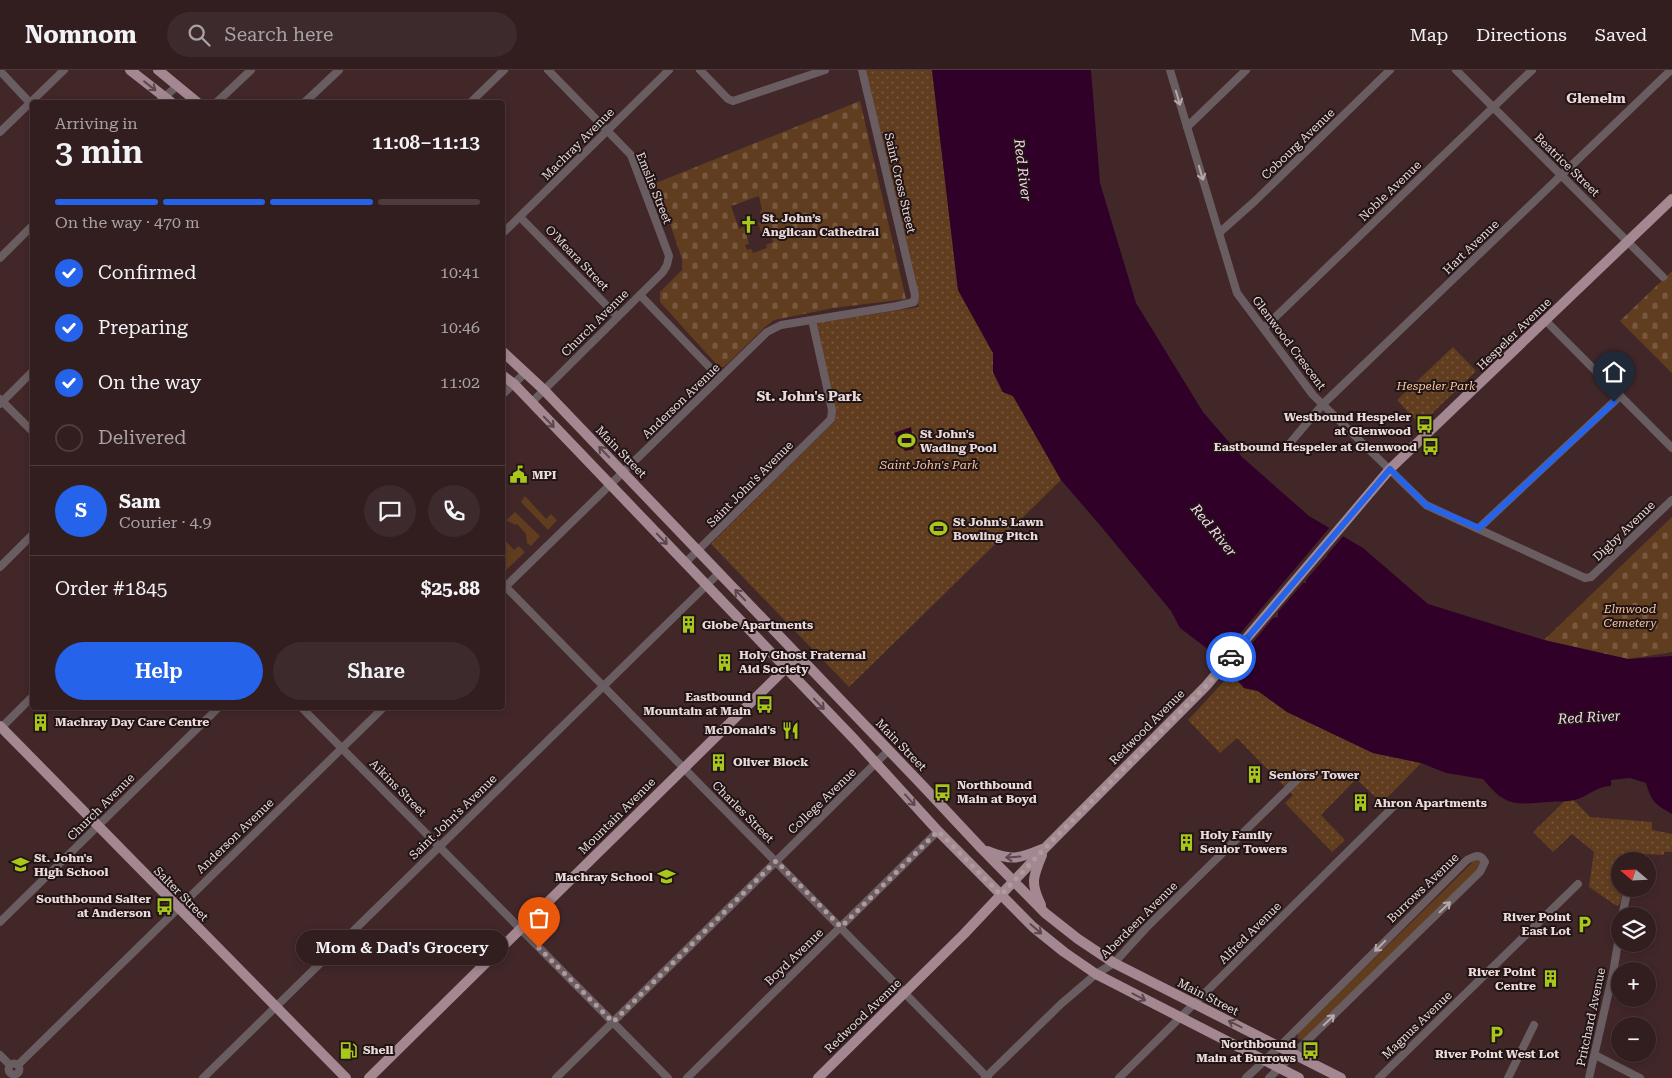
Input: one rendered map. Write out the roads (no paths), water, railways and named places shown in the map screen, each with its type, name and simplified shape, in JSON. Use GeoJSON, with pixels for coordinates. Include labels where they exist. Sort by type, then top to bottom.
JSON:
{"type":"FeatureCollection","features":[{"type":"Feature","properties":{"kind":"main road"},"geometry":{"type":"LineString","coordinates":[[130,70],[164,100]]}},
{"type":"Feature","properties":{"kind":"main road"},"geometry":{"type":"LineString","coordinates":[[158,70],[194,100]]}},
{"type":"Feature","properties":{"kind":"main road","name":"Hespeler Avenue"},"geometry":{"type":"LineString","coordinates":[[1354,510],[1390,469],[1672,199]]}},
{"type":"Feature","properties":{"kind":"main road","name":"Main Street"},"geometry":{"type":"LineString","coordinates":[[505,354],[544,390],[1045,913],[1078,939],[1114,963],[1341,1078]]}},
{"type":"Feature","properties":{"kind":"main road"},"geometry":{"type":"LineString","coordinates":[[505,377],[514,384],[877,764],[938,831],[1033,927],[1064,952],[1096,974],[1299,1078]]}},
{"type":"Feature","properties":{"kind":"main road","name":"Redwood Avenue"},"geometry":{"type":"LineString","coordinates":[[818,1078],[905,993],[1045,848],[1206,686],[1354,510]]}},
{"type":"Feature","properties":{"kind":"main road","name":"Mountain Avenue"},"geometry":{"type":"LineString","coordinates":[[368,1078],[798,656]]}},
{"type":"Feature","properties":{"kind":"main road","name":"Salter Street"},"geometry":{"type":"LineString","coordinates":[[0,727],[346,1078]]}},
{"type":"Feature","properties":{"kind":"main road"},"geometry":{"type":"LineString","coordinates":[[982,849],[1003,858],[1011,858],[1024,856],[1045,848]]}},
{"type":"Feature","properties":{"kind":"main road"},"geometry":{"type":"LineString","coordinates":[[1045,848],[1034,873],[1033,884],[1045,913]]}},
{"type":"Feature","properties":{"kind":"street"},"geometry":{"type":"LineString","coordinates":[[35,100],[64,70]]}},
{"type":"Feature","properties":{"kind":"street"},"geometry":{"type":"LineString","coordinates":[[219,100],[251,70]]}},
{"type":"Feature","properties":{"kind":"street"},"geometry":{"type":"LineString","coordinates":[[308,100],[339,70]]}},
{"type":"Feature","properties":{"kind":"street"},"geometry":{"type":"LineString","coordinates":[[473,100],[504,70]]}},
{"type":"Feature","properties":{"kind":"street","name":"Emslie Street"},"geometry":{"type":"LineString","coordinates":[[548,70],[631,155],[669,256]]}},
{"type":"Feature","properties":{"kind":"street","name":"Machray Avenue"},"geometry":{"type":"LineString","coordinates":[[505,231],[669,70]]}},
{"type":"Feature","properties":{"kind":"street"},"geometry":{"type":"LineString","coordinates":[[700,70],[728,100],[733,101],[824,70]]}},
{"type":"Feature","properties":{"kind":"street","name":"Saint Cross Street"},"geometry":{"type":"LineString","coordinates":[[862,70],[915,295],[914,302]]}},
{"type":"Feature","properties":{"kind":"street","name":"Glenwood Crescent"},"geometry":{"type":"LineString","coordinates":[[1170,70],[1237,293],[1313,395],[1426,505],[1586,578],[1591,577]]}},
{"type":"Feature","properties":{"kind":"street"},"geometry":{"type":"LineString","coordinates":[[1186,127],[1246,70]]}},
{"type":"Feature","properties":{"kind":"street","name":"Cobourg Avenue"},"geometry":{"type":"LineString","coordinates":[[1218,233],[1255,201],[1390,70]]}},
{"type":"Feature","properties":{"kind":"street","name":"Beatrice Street"},"geometry":{"type":"LineString","coordinates":[[1456,70],[1663,277]]}},
{"type":"Feature","properties":{"kind":"street","name":"Noble Avenue"},"geometry":{"type":"LineString","coordinates":[[1264,328],[1532,70]]}},
{"type":"Feature","properties":{"kind":"street","name":"Hart Avenue"},"geometry":{"type":"LineString","coordinates":[[1290,443],[1323,404],[1671,70]]}},
{"type":"Feature","properties":{"kind":"street"},"geometry":{"type":"LineString","coordinates":[[0,71],[30,103]]}},
{"type":"Feature","properties":{"kind":"street"},"geometry":{"type":"LineString","coordinates":[[166,100],[176,86]]}},
{"type":"Feature","properties":{"kind":"street"},"geometry":{"type":"LineString","coordinates":[[0,132],[30,105]]}},
{"type":"Feature","properties":{"kind":"street","name":"O'Meara Street"},"geometry":{"type":"LineString","coordinates":[[520,216],[617,316]]}},
{"type":"Feature","properties":{"kind":"street"},"geometry":{"type":"LineString","coordinates":[[0,258],[30,228]]}},
{"type":"Feature","properties":{"kind":"street","name":"Church Avenue"},"geometry":{"type":"LineString","coordinates":[[531,403],[663,272],[669,256]]}},
{"type":"Feature","properties":{"kind":"street"},"geometry":{"type":"LineString","coordinates":[[640,295],[720,378]]}},
{"type":"Feature","properties":{"kind":"street","name":"Anderson Avenue"},"geometry":{"type":"LineString","coordinates":[[505,586],[767,332],[781,325],[914,302]]}},
{"type":"Feature","properties":{"kind":"street","name":"Saint John's Avenue"},"geometry":{"type":"LineString","coordinates":[[685,563],[831,420],[832,410],[812,320]]}},
{"type":"Feature","properties":{"kind":"street"},"geometry":{"type":"LineString","coordinates":[[1546,321],[1672,448]]}},
{"type":"Feature","properties":{"kind":"street"},"geometry":{"type":"LineString","coordinates":[[505,392],[526,372]]}},
{"type":"Feature","properties":{"kind":"street"},"geometry":{"type":"LineString","coordinates":[[30,374],[1,401],[30,429]]}},
{"type":"Feature","properties":{"kind":"street"},"geometry":{"type":"LineString","coordinates":[[1479,528],[1620,396]]}},
{"type":"Feature","properties":{"kind":"street","name":"Digby Avenue"},"geometry":{"type":"LineString","coordinates":[[1591,577],[1672,500]]}},
{"type":"Feature","properties":{"kind":"street"},"geometry":{"type":"LineString","coordinates":[[0,567],[30,537]]}},
{"type":"Feature","properties":{"kind":"street","name":"Saint John's Avenue"},"geometry":{"type":"LineString","coordinates":[[203,1078],[719,572]]}},
{"type":"Feature","properties":{"kind":"street","name":"Charles Street"},"geometry":{"type":"LineString","coordinates":[[505,588],[604,686],[987,1078]]}},
{"type":"Feature","properties":{"kind":"street"},"geometry":{"type":"LineString","coordinates":[[0,727],[30,699]]}},
{"type":"Feature","properties":{"kind":"street","name":"Church Avenue"},"geometry":{"type":"LineString","coordinates":[[0,922],[216,710]]}},
{"type":"Feature","properties":{"kind":"street","name":"Aikins Street"},"geometry":{"type":"LineString","coordinates":[[304,710],[668,1078]]}},
{"type":"Feature","properties":{"kind":"street","name":"Anderson Avenue"},"geometry":{"type":"LineString","coordinates":[[14,1072],[381,710]]}},
{"type":"Feature","properties":{"kind":"street","name":"College Avenue"},"geometry":{"type":"LineString","coordinates":[[556,1078],[877,764],[889,750]]}},
{"type":"Feature","properties":{"kind":"street","name":"Aberdeen Avenue"},"geometry":{"type":"LineString","coordinates":[[987,1078],[1061,1004],[1096,974],[1114,963],[1146,928],[1304,774]]}},
{"type":"Feature","properties":{"kind":"street","name":"Alfred Avenue"},"geometry":{"type":"LineString","coordinates":[[1119,1078],[1396,804]]}},
{"type":"Feature","properties":{"kind":"street","name":"Boyd Avenue"},"geometry":{"type":"LineString","coordinates":[[687,1078],[938,831]]}},
{"type":"Feature","properties":{"kind":"street","name":"Burrows Avenue"},"geometry":{"type":"LineString","coordinates":[[1246,1078],[1467,860],[1479,855],[1483,858],[1485,862],[1480,872],[1269,1078]]}},
{"type":"Feature","properties":{"kind":"street","name":"Magnus Avenue"},"geometry":{"type":"LineString","coordinates":[[1379,1078],[1578,884]]}},
{"type":"Feature","properties":{"kind":"street","name":"Pritchard Avenue"},"geometry":{"type":"LineString","coordinates":[[1589,1078],[1616,952]]}},
{"type":"Feature","properties":{"kind":"street"},"geometry":{"type":"LineString","coordinates":[[1508,1078],[1534,1025]]}},
{"type":"Feature","properties":{"kind":"street"},"geometry":{"type":"LineString","coordinates":[[0,1055],[14,1072]]}},
{"type":"Feature","properties":{"kind":"street"},"geometry":{"type":"LineString","coordinates":[[1595,1055],[1640,1078]]}},
{"type":"Feature","properties":{"kind":"water","name":"Red River"},"geometry":{"type":"Polygon","coordinates":[[[932,70],[1091,70],[1100,183],[1136,303],[1203,412],[1242,457],[1309,516],[1363,548],[1428,604],[1544,640],[1628,659],[1672,656],[1672,814],[1655,802],[1650,795],[1646,783],[1630,778],[1611,780],[1611,786],[1597,789],[1575,800],[1518,803],[1504,799],[1483,779],[1446,773],[1421,763],[1373,753],[1287,712],[1258,691],[1244,688],[1217,656],[1180,628],[1171,611],[1061,480],[1013,396],[1003,392],[993,372],[993,353],[958,290],[932,70]]]}},
{"type":"Feature","properties":{"kind":"water","name":"St John's Wading Pool"},"geometry":{"type":"Polygon","coordinates":[[[911,427],[914,449],[905,451],[894,433],[911,427]]]}},
{"type":"Feature","properties":{"kind":"place","name":"St. John’s Anglican Cathedral"},"geometry":{"type":"Point","coordinates":[748,225]}},
{"type":"Feature","properties":{"kind":"place","name":"Westbound Hespeler at Glenwood"},"geometry":{"type":"Point","coordinates":[1425,424]}},
{"type":"Feature","properties":{"kind":"place","name":"St John's Wading Pool"},"geometry":{"type":"Point","coordinates":[906,441]}},
{"type":"Feature","properties":{"kind":"place","name":"Eastbound Hespeler at Glenwood"},"geometry":{"type":"Point","coordinates":[1431,447]}},
{"type":"Feature","properties":{"kind":"place","name":"MPI"},"geometry":{"type":"Point","coordinates":[518,475]}},
{"type":"Feature","properties":{"kind":"place","name":"St John's Lawn Bowling Pitch"},"geometry":{"type":"Point","coordinates":[939,529]}},
{"type":"Feature","properties":{"kind":"place","name":"Globe Apartments"},"geometry":{"type":"Point","coordinates":[688,625]}},
{"type":"Feature","properties":{"kind":"place","name":"Holy Ghost Fraternal Aid Society"},"geometry":{"type":"Point","coordinates":[725,662]}},
{"type":"Feature","properties":{"kind":"place","name":"Eastbound Mountain at Main"},"geometry":{"type":"Point","coordinates":[765,704]}},
{"type":"Feature","properties":{"kind":"place","name":"Machray Day Care Centre"},"geometry":{"type":"Point","coordinates":[41,722]}},
{"type":"Feature","properties":{"kind":"place","name":"McDonald's"},"geometry":{"type":"Point","coordinates":[790,730]}},
{"type":"Feature","properties":{"kind":"place","name":"Oliver Block"},"geometry":{"type":"Point","coordinates":[719,762]}},
{"type":"Feature","properties":{"kind":"place","name":"Seniors’ Tower"},"geometry":{"type":"Point","coordinates":[1255,775]}},
{"type":"Feature","properties":{"kind":"place","name":"Northbound Main at Boyd"},"geometry":{"type":"Point","coordinates":[943,792]}},
{"type":"Feature","properties":{"kind":"place","name":"Ahron Apartments"},"geometry":{"type":"Point","coordinates":[1360,803]}},
{"type":"Feature","properties":{"kind":"place","name":"Holy Family Senior Towers"},"geometry":{"type":"Point","coordinates":[1186,842]}},
{"type":"Feature","properties":{"kind":"place","name":"St. John's High School"},"geometry":{"type":"Point","coordinates":[20,865]}},
{"type":"Feature","properties":{"kind":"place","name":"Machray School"},"geometry":{"type":"Point","coordinates":[667,877]}},
{"type":"Feature","properties":{"kind":"place","name":"Southbound Salter at Anderson"},"geometry":{"type":"Point","coordinates":[165,906]}},
{"type":"Feature","properties":{"kind":"place","name":"River Point East Lot"},"geometry":{"type":"Point","coordinates":[1585,924]}},
{"type":"Feature","properties":{"kind":"place","name":"Mom & Dad's Grocery"},"geometry":{"type":"Point","coordinates":[539,948]}},
{"type":"Feature","properties":{"kind":"place","name":"River Point Centre"},"geometry":{"type":"Point","coordinates":[1550,979]}},
{"type":"Feature","properties":{"kind":"place","name":"River Point West Lot"},"geometry":{"type":"Point","coordinates":[1497,1035]}},
{"type":"Feature","properties":{"kind":"place","name":"Shell"},"geometry":{"type":"Point","coordinates":[349,1050]}},
{"type":"Feature","properties":{"kind":"place","name":"Northbound Main at Burrows"},"geometry":{"type":"Point","coordinates":[1310,1051]}},
{"type":"Feature","properties":{"kind":"district","name":"Glenelm"},"geometry":{"type":"Point","coordinates":[1596,98]}},
{"type":"Feature","properties":{"kind":"district","name":"St. John's Park"},"geometry":{"type":"Point","coordinates":[809,396]}},
{"type":"Feature","properties":{"kind":"park label","name":"Hespeler Park"},"geometry":{"type":"Point","coordinates":[1436,386]}},
{"type":"Feature","properties":{"kind":"park label","name":"Saint John's Park"},"geometry":{"type":"Point","coordinates":[929,465]}},
{"type":"Feature","properties":{"kind":"park label","name":"Elmwood Cemetery"},"geometry":{"type":"Point","coordinates":[1630,616]}}]}
